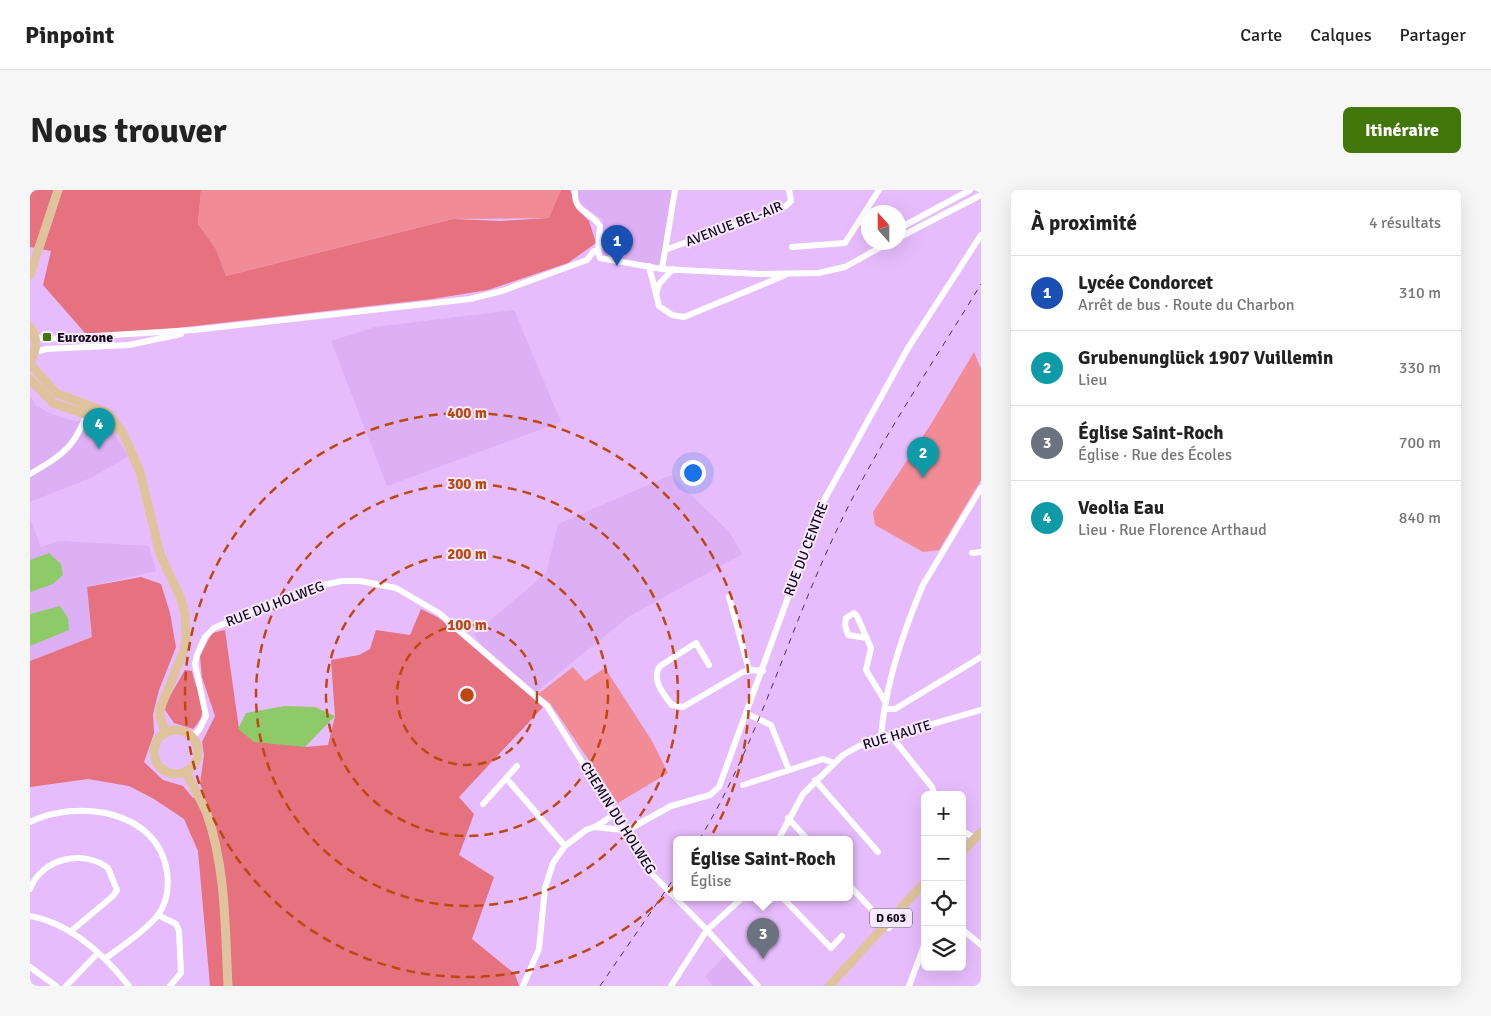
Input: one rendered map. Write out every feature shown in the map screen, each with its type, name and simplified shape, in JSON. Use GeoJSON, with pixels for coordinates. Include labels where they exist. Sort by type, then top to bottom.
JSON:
{"type":"FeatureCollection","features":[{"type":"Feature","properties":{"kind":"main road"},"geometry":{"type":"LineString","coordinates":[[30,275],[58,190]]}},
{"type":"Feature","properties":{"kind":"main road"},"geometry":{"type":"LineString","coordinates":[[30,327],[35,337],[35,352],[30,363],[56,393],[108,413],[123,433],[140,472],[158,547],[181,599],[186,628],[184,650],[160,709],[160,717],[166,733]]}},
{"type":"Feature","properties":{"kind":"main road"},"geometry":{"type":"LineString","coordinates":[[30,380],[53,403],[108,422],[123,433]]}},
{"type":"Feature","properties":{"kind":"main road"},"geometry":{"type":"LineString","coordinates":[[181,731],[192,738],[198,748],[197,758],[193,766],[186,772],[173,774],[166,772],[157,764],[155,747],[166,733],[181,731]]}},
{"type":"Feature","properties":{"kind":"main road"},"geometry":{"type":"LineString","coordinates":[[186,772],[203,804],[217,850],[225,920],[228,986]]}},
{"type":"Feature","properties":{"kind":"main road"},"geometry":{"type":"LineString","coordinates":[[972,834],[981,824]]}},
{"type":"Feature","properties":{"kind":"main road","name":"D 603"},"geometry":{"type":"LineString","coordinates":[[829,986],[887,926],[921,887]]}},
{"type":"Feature","properties":{"kind":"main road","name":"D 603"},"geometry":{"type":"LineString","coordinates":[[887,926],[921,895]]}},
{"type":"Feature","properties":{"kind":"street"},"geometry":{"type":"LineString","coordinates":[[35,337],[46,339],[194,330],[247,322],[470,299],[502,292],[590,257],[594,262],[599,255],[600,226],[580,208],[575,200],[575,190]]}},
{"type":"Feature","properties":{"kind":"street","name":"AVENUE BEL-AIR"},"geometry":{"type":"LineString","coordinates":[[662,269],[674,190]]}},
{"type":"Feature","properties":{"kind":"street","name":"AVENUE BEL-AIR"},"geometry":{"type":"LineString","coordinates":[[665,250],[786,206],[791,200],[790,190]]}},
{"type":"Feature","properties":{"kind":"street"},"geometry":{"type":"LineString","coordinates":[[792,247],[845,243],[879,190]]}},
{"type":"Feature","properties":{"kind":"street"},"geometry":{"type":"LineString","coordinates":[[906,225],[970,190]]}},
{"type":"Feature","properties":{"kind":"street"},"geometry":{"type":"LineString","coordinates":[[906,234],[981,195]]}},
{"type":"Feature","properties":{"kind":"street","name":"RUE DU CENTRE"},"geometry":{"type":"LineString","coordinates":[[624,831],[671,806],[715,792],[722,782],[750,715],[808,539],[829,491],[908,348],[981,235]]}},
{"type":"Feature","properties":{"kind":"street"},"geometry":{"type":"LineString","coordinates":[[599,255],[673,270],[759,274],[818,273],[836,270],[856,262],[876,250]]}},
{"type":"Feature","properties":{"kind":"street"},"geometry":{"type":"LineString","coordinates":[[649,266],[659,306],[672,315],[684,317],[792,272]]}},
{"type":"Feature","properties":{"kind":"street"},"geometry":{"type":"LineString","coordinates":[[656,297],[659,284],[673,270]]}},
{"type":"Feature","properties":{"kind":"street"},"geometry":{"type":"LineString","coordinates":[[759,274],[762,285]]}},
{"type":"Feature","properties":{"kind":"street"},"geometry":{"type":"LineString","coordinates":[[35,352],[46,349],[144,343],[194,330]]}},
{"type":"Feature","properties":{"kind":"street"},"geometry":{"type":"LineString","coordinates":[[30,474],[58,457],[71,445],[83,426],[90,406]]}},
{"type":"Feature","properties":{"kind":"street"},"geometry":{"type":"LineString","coordinates":[[881,738],[886,706],[907,629],[922,585],[978,498],[981,488]]}},
{"type":"Feature","properties":{"kind":"street"},"geometry":{"type":"LineString","coordinates":[[972,553],[981,552]]}},
{"type":"Feature","properties":{"kind":"street","name":"RUE DU HOLWEG"},"geometry":{"type":"LineString","coordinates":[[192,738],[199,730],[206,716],[195,664],[205,637],[214,628],[267,605],[299,592],[342,581],[360,581],[396,588],[428,605],[538,698]]}},
{"type":"Feature","properties":{"kind":"street"},"geometry":{"type":"LineString","coordinates":[[729,597],[749,670]]}},
{"type":"Feature","properties":{"kind":"street"},"geometry":{"type":"LineString","coordinates":[[867,638],[871,651],[866,664],[866,670],[886,706],[895,709],[981,657]]}},
{"type":"Feature","properties":{"kind":"street"},"geometry":{"type":"LineString","coordinates":[[709,665],[696,643],[660,666],[656,671],[657,680],[672,705],[683,707],[733,677],[749,670],[763,671]]}},
{"type":"Feature","properties":{"kind":"street","name":"CHEMIN DU HOLWEG"},"geometry":{"type":"LineString","coordinates":[[538,698],[547,706],[624,831],[658,882],[673,896]]}},
{"type":"Feature","properties":{"kind":"street","name":"RUE HAUTE"},"geometry":{"type":"LineString","coordinates":[[780,836],[788,818],[803,794],[815,780],[834,763],[859,746],[981,710]]}},
{"type":"Feature","properties":{"kind":"street"},"geometry":{"type":"LineString","coordinates":[[750,715],[766,721],[772,728],[789,770]]}},
{"type":"Feature","properties":{"kind":"street"},"geometry":{"type":"LineString","coordinates":[[891,736],[934,791]]}},
{"type":"Feature","properties":{"kind":"street"},"geometry":{"type":"LineString","coordinates":[[743,785],[823,759],[834,763]]}},
{"type":"Feature","properties":{"kind":"street"},"geometry":{"type":"LineString","coordinates":[[482,804],[517,766]]}},
{"type":"Feature","properties":{"kind":"street"},"geometry":{"type":"LineString","coordinates":[[506,778],[565,846]]}},
{"type":"Feature","properties":{"kind":"street"},"geometry":{"type":"LineString","coordinates":[[815,780],[878,852]]}},
{"type":"Feature","properties":{"kind":"street"},"geometry":{"type":"LineString","coordinates":[[30,822],[61,811],[95,810],[122,818],[144,830],[162,853],[166,867],[168,893],[158,915],[105,959]]}},
{"type":"Feature","properties":{"kind":"street"},"geometry":{"type":"LineString","coordinates":[[524,986],[540,949],[547,878],[553,864],[565,846],[615,814]]}},
{"type":"Feature","properties":{"kind":"street"},"geometry":{"type":"LineString","coordinates":[[788,818],[804,836]]}},
{"type":"Feature","properties":{"kind":"street"},"geometry":{"type":"LineString","coordinates":[[594,827],[624,831]]}},
{"type":"Feature","properties":{"kind":"street"},"geometry":{"type":"LineString","coordinates":[[30,889],[42,872],[60,861],[70,858],[91,859],[100,862],[108,868],[117,890],[70,932]]}},
{"type":"Feature","properties":{"kind":"street"},"geometry":{"type":"LineString","coordinates":[[853,889],[887,926]]}},
{"type":"Feature","properties":{"kind":"street","name":"CHEMIN DU HOLWEG"},"geometry":{"type":"LineString","coordinates":[[678,901],[758,986]]}},
{"type":"Feature","properties":{"kind":"street"},"geometry":{"type":"LineString","coordinates":[[671,986],[707,930],[739,901]]}},
{"type":"Feature","properties":{"kind":"street"},"geometry":{"type":"LineString","coordinates":[[786,901],[831,948],[842,936]]}},
{"type":"Feature","properties":{"kind":"street"},"geometry":{"type":"LineString","coordinates":[[158,915],[176,924],[179,931],[181,974],[170,986]]}},
{"type":"Feature","properties":{"kind":"street"},"geometry":{"type":"LineString","coordinates":[[30,916],[53,923],[70,932],[105,959],[129,986]]}},
{"type":"Feature","properties":{"kind":"street"},"geometry":{"type":"LineString","coordinates":[[966,932],[981,945]]}},
{"type":"Feature","properties":{"kind":"street"},"geometry":{"type":"LineString","coordinates":[[66,986],[98,953]]}},
{"type":"Feature","properties":{"kind":"street"},"geometry":{"type":"LineString","coordinates":[[909,986],[921,954]]}},
{"type":"Feature","properties":{"kind":"street"},"geometry":{"type":"LineString","coordinates":[[30,967],[56,986]]}},
{"type":"Feature","properties":{"kind":"shaded area"},"geometry":{"type":"Polygon","coordinates":[[[30,190],[201,190],[198,224],[216,249],[226,276],[453,219],[500,221],[549,218],[561,190],[570,190],[577,209],[589,221],[596,243],[568,263],[488,290],[432,299],[123,334],[85,333],[43,285],[51,251],[30,247],[30,190]]]}},
{"type":"Feature","properties":{"kind":"shaded area"},"geometry":{"type":"Polygon","coordinates":[[[201,190],[561,190],[550,218],[453,219],[226,276],[216,249],[198,224],[201,190]]]}},
{"type":"Feature","properties":{"kind":"shaded area"},"geometry":{"type":"Polygon","coordinates":[[[577,190],[673,190],[663,254],[658,266],[608,259],[603,253],[603,219],[580,205],[577,199],[577,190]]]}},
{"type":"Feature","properties":{"kind":"shaded area"},"geometry":{"type":"Polygon","coordinates":[[[514,310],[561,422],[387,486],[331,341],[375,327],[514,310]]]}},
{"type":"Feature","properties":{"kind":"shaded area"},"geometry":{"type":"Polygon","coordinates":[[[974,352],[981,369],[981,480],[939,550],[923,552],[875,525],[873,512],[931,424],[974,352]]]}},
{"type":"Feature","properties":{"kind":"shaded area"},"geometry":{"type":"Polygon","coordinates":[[[30,396],[36,405],[49,413],[70,420],[94,422],[113,431],[128,456],[93,477],[30,502],[30,396]]]}},
{"type":"Feature","properties":{"kind":"shaded area"},"geometry":{"type":"Polygon","coordinates":[[[671,475],[730,533],[742,554],[628,617],[536,692],[482,646],[474,634],[546,573],[558,524],[671,475]]]}},
{"type":"Feature","properties":{"kind":"shaded area"},"geometry":{"type":"Polygon","coordinates":[[[30,518],[41,547],[59,541],[149,546],[156,571],[87,587],[92,637],[30,661],[30,518]]]}},
{"type":"Feature","properties":{"kind":"shaded area"},"geometry":{"type":"Polygon","coordinates":[[[49,553],[61,564],[63,575],[53,584],[30,592],[30,560],[49,553]]]}},
{"type":"Feature","properties":{"kind":"shaded area"},"geometry":{"type":"Polygon","coordinates":[[[141,577],[161,584],[170,613],[176,647],[159,690],[153,714],[154,733],[144,762],[163,780],[183,786],[193,798],[204,793],[200,784],[204,755],[202,742],[215,716],[202,677],[200,656],[212,633],[225,630],[239,729],[305,747],[328,745],[335,716],[331,660],[359,655],[370,649],[376,630],[410,635],[421,609],[439,618],[543,707],[459,797],[474,814],[459,855],[494,877],[472,939],[515,974],[519,986],[210,986],[198,851],[184,819],[154,799],[129,786],[88,779],[30,787],[30,661],[92,637],[87,587],[141,577]]]}},
{"type":"Feature","properties":{"kind":"shaded area"},"geometry":{"type":"Polygon","coordinates":[[[60,606],[68,618],[69,630],[30,646],[30,614],[60,606]]]}},
{"type":"Feature","properties":{"kind":"shaded area"},"geometry":{"type":"Polygon","coordinates":[[[573,667],[585,681],[605,668],[652,741],[668,773],[618,803],[550,703],[538,694],[573,667]]]}},
{"type":"Feature","properties":{"kind":"shaded area"},"geometry":{"type":"Polygon","coordinates":[[[185,670],[192,671],[203,708],[199,721],[193,729],[174,723],[165,710],[167,701],[185,670]]]}},
{"type":"Feature","properties":{"kind":"shaded area"},"geometry":{"type":"Polygon","coordinates":[[[285,706],[315,707],[335,716],[305,747],[254,742],[238,729],[246,713],[285,706]]]}},
{"type":"Feature","properties":{"kind":"shaded area"},"geometry":{"type":"Polygon","coordinates":[[[726,955],[754,986],[713,986],[705,976],[726,955]]]}},
{"type":"Feature","properties":{"kind":"railway"},"geometry":{"type":"LineString","coordinates":[[701,836],[720,804],[738,766],[817,574],[850,504],[885,439],[981,284]]}},
{"type":"Feature","properties":{"kind":"railway"},"geometry":{"type":"LineString","coordinates":[[600,986],[673,880]]}},
{"type":"Feature","properties":{"kind":"place","name":"Lycée Condorcet"},"geometry":{"type":"Point","coordinates":[617,266]}},
{"type":"Feature","properties":{"kind":"place","name":"Eurozone"},"geometry":{"type":"Point","coordinates":[47,337]}},
{"type":"Feature","properties":{"kind":"place","name":"Veolia Eau"},"geometry":{"type":"Point","coordinates":[99,449]}},
{"type":"Feature","properties":{"kind":"place","name":"Grubenunglück 1907 Vuillemin"},"geometry":{"type":"Point","coordinates":[923,478]}},
{"type":"Feature","properties":{"kind":"place","name":"Église Saint-Roch"},"geometry":{"type":"Point","coordinates":[763,959]}}]}
